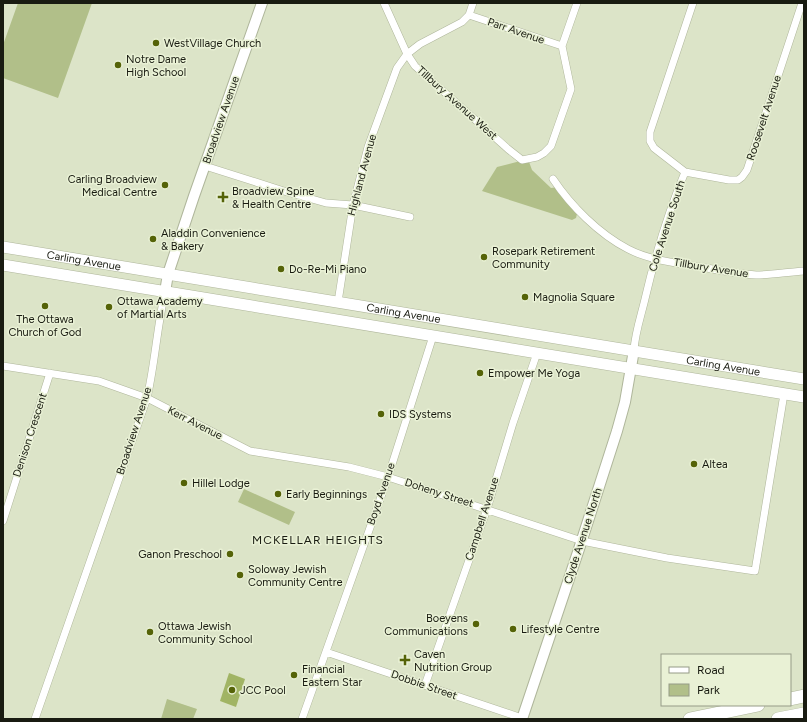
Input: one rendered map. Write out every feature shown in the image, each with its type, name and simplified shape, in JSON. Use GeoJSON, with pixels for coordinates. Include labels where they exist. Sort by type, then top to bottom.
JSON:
{"type":"FeatureCollection","features":[{"type":"Feature","properties":{"kind":"highway"},"geometry":{"type":"LineString","coordinates":[[791,698],[804,696]]}},
{"type":"Feature","properties":{"kind":"highway"},"geometry":{"type":"LineString","coordinates":[[690,719],[753,706]]}},
{"type":"Feature","properties":{"kind":"highway"},"geometry":{"type":"LineString","coordinates":[[778,719],[804,714]]}},
{"type":"Feature","properties":{"kind":"main road","name":"Carling Avenue"},"geometry":{"type":"LineString","coordinates":[[3,247],[804,379]]}},
{"type":"Feature","properties":{"kind":"main road","name":"Carling Avenue"},"geometry":{"type":"LineString","coordinates":[[3,265],[804,397]]}},
{"type":"Feature","properties":{"kind":"street","name":"Broadview Avenue"},"geometry":{"type":"LineString","coordinates":[[35,719],[146,398],[151,378],[159,320],[168,274],[262,3]]}},
{"type":"Feature","properties":{"kind":"street","name":"Tillbury Avenue West"},"geometry":{"type":"LineString","coordinates":[[384,3],[407,54],[415,66],[522,160],[537,157],[551,146],[571,89],[562,46]]}},
{"type":"Feature","properties":{"kind":"street"},"geometry":{"type":"LineString","coordinates":[[407,54],[420,44],[462,22],[469,15],[473,3]]}},
{"type":"Feature","properties":{"kind":"street"},"geometry":{"type":"LineString","coordinates":[[562,46],[577,3]]}},
{"type":"Feature","properties":{"kind":"street","name":"Cole Avenue South"},"geometry":{"type":"LineString","coordinates":[[634,350],[636,334],[655,258],[685,172],[654,148],[650,141],[650,132],[693,3]]}},
{"type":"Feature","properties":{"kind":"street","name":"Roosevelt Avenue"},"geometry":{"type":"LineString","coordinates":[[685,172],[729,180],[738,180],[747,170],[802,3]]}},
{"type":"Feature","properties":{"kind":"street","name":"Parr Avenue"},"geometry":{"type":"LineString","coordinates":[[469,15],[562,46]]}},
{"type":"Feature","properties":{"kind":"street","name":"Highland Avenue"},"geometry":{"type":"LineString","coordinates":[[338,302],[353,205],[368,147],[397,68],[407,54]]}},
{"type":"Feature","properties":{"kind":"street"},"geometry":{"type":"LineString","coordinates":[[205,166],[326,203],[353,205],[410,217]]}},
{"type":"Feature","properties":{"kind":"street","name":"Tillbury Avenue"},"geometry":{"type":"LineString","coordinates":[[553,179],[567,199],[602,231],[629,250],[640,254],[673,263],[756,275],[804,270]]}},
{"type":"Feature","properties":{"kind":"street","name":"Boyd Avenue"},"geometry":{"type":"LineString","coordinates":[[302,719],[388,477],[433,336]]}},
{"type":"Feature","properties":{"kind":"street","name":"Clyde Avenue North"},"geometry":{"type":"LineString","coordinates":[[522,719],[582,541],[617,431],[625,402],[634,350]]}},
{"type":"Feature","properties":{"kind":"street","name":"Campbell Avenue"},"geometry":{"type":"LineString","coordinates":[[425,685],[487,509],[513,423],[537,353]]}},
{"type":"Feature","properties":{"kind":"street","name":"Kerr Avenue"},"geometry":{"type":"LineString","coordinates":[[3,366],[99,381],[146,398],[250,451],[349,467],[388,477]]}},
{"type":"Feature","properties":{"kind":"street","name":"Denison Crescent"},"geometry":{"type":"LineString","coordinates":[[3,521],[50,373]]}},
{"type":"Feature","properties":{"kind":"street","name":"Doheny Street"},"geometry":{"type":"LineString","coordinates":[[388,477],[582,541],[680,560],[755,571],[784,394]]}},
{"type":"Feature","properties":{"kind":"street","name":"Dobbie Street"},"geometry":{"type":"LineString","coordinates":[[326,652],[522,719]]}},
{"type":"Feature","properties":{"kind":"green space"},"geometry":{"type":"Polygon","coordinates":[[[18,3],[92,3],[58,98],[3,78],[3,45],[18,3]]]}},
{"type":"Feature","properties":{"kind":"green space"},"geometry":{"type":"Polygon","coordinates":[[[528,159],[532,170],[551,188],[558,187],[578,210],[576,218],[572,220],[482,191],[497,167],[528,159]]]}},
{"type":"Feature","properties":{"kind":"green space"},"geometry":{"type":"Polygon","coordinates":[[[244,489],[295,512],[289,525],[238,502],[244,489]]]}},
{"type":"Feature","properties":{"kind":"green space"},"geometry":{"type":"Polygon","coordinates":[[[167,699],[197,709],[193,719],[161,719],[167,699]]]}},
{"type":"Feature","properties":{"kind":"shaded area","name":"JCC Pool"},"geometry":{"type":"Polygon","coordinates":[[[229,673],[245,679],[236,707],[220,701],[229,673]]]}},
{"type":"Feature","properties":{"kind":"place","name":"WestVillage Church"},"geometry":{"type":"Point","coordinates":[156,43]}},
{"type":"Feature","properties":{"kind":"place","name":"Notre Dame High School"},"geometry":{"type":"Point","coordinates":[118,65]}},
{"type":"Feature","properties":{"kind":"place","name":"Carling Broadview Medical Centre"},"geometry":{"type":"Point","coordinates":[165,185]}},
{"type":"Feature","properties":{"kind":"place","name":"Broadview Spine & Health Centre"},"geometry":{"type":"Point","coordinates":[223,197]}},
{"type":"Feature","properties":{"kind":"place","name":"Aladdin Convenience & Bakery"},"geometry":{"type":"Point","coordinates":[153,239]}},
{"type":"Feature","properties":{"kind":"place","name":"Rosepark Retirement Community"},"geometry":{"type":"Point","coordinates":[484,257]}},
{"type":"Feature","properties":{"kind":"place","name":"Do-Re-Mi Piano"},"geometry":{"type":"Point","coordinates":[281,269]}},
{"type":"Feature","properties":{"kind":"place","name":"Magnolia Square"},"geometry":{"type":"Point","coordinates":[525,297]}},
{"type":"Feature","properties":{"kind":"place","name":"The Ottawa Church of God"},"geometry":{"type":"Point","coordinates":[45,306]}},
{"type":"Feature","properties":{"kind":"place","name":"Ottawa Academy of Martial Arts"},"geometry":{"type":"Point","coordinates":[109,307]}},
{"type":"Feature","properties":{"kind":"place","name":"Empower Me Yoga"},"geometry":{"type":"Point","coordinates":[480,373]}},
{"type":"Feature","properties":{"kind":"place","name":"IDS Systems"},"geometry":{"type":"Point","coordinates":[381,414]}},
{"type":"Feature","properties":{"kind":"place","name":"Altea"},"geometry":{"type":"Point","coordinates":[694,464]}},
{"type":"Feature","properties":{"kind":"place","name":"Hillel Lodge"},"geometry":{"type":"Point","coordinates":[184,483]}},
{"type":"Feature","properties":{"kind":"place","name":"Early Beginnings"},"geometry":{"type":"Point","coordinates":[278,494]}},
{"type":"Feature","properties":{"kind":"place","name":"Ganon Preschool"},"geometry":{"type":"Point","coordinates":[230,554]}},
{"type":"Feature","properties":{"kind":"place","name":"Soloway Jewish Community Centre"},"geometry":{"type":"Point","coordinates":[240,575]}},
{"type":"Feature","properties":{"kind":"place","name":"Boeyens Communications"},"geometry":{"type":"Point","coordinates":[476,624]}},
{"type":"Feature","properties":{"kind":"place","name":"Lifestyle Centre"},"geometry":{"type":"Point","coordinates":[513,629]}},
{"type":"Feature","properties":{"kind":"place","name":"Ottawa Jewish Community School"},"geometry":{"type":"Point","coordinates":[150,632]}},
{"type":"Feature","properties":{"kind":"place","name":"Caven Nutrition Group"},"geometry":{"type":"Point","coordinates":[405,660]}},
{"type":"Feature","properties":{"kind":"place","name":"Financial Eastern Star"},"geometry":{"type":"Point","coordinates":[294,675]}},
{"type":"Feature","properties":{"kind":"place","name":"JCC Pool"},"geometry":{"type":"Point","coordinates":[232,690]}},
{"type":"Feature","properties":{"kind":"district","name":"MCKELLAR HEIGHTS"},"geometry":{"type":"Point","coordinates":[318,540]}}]}
